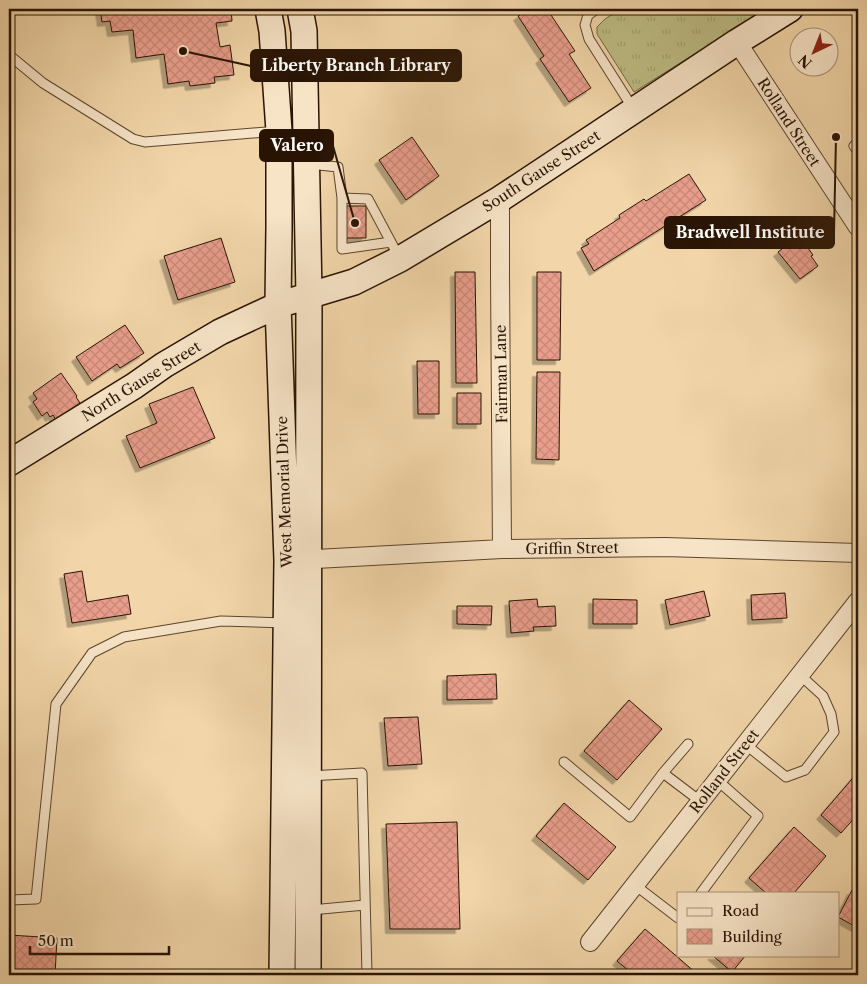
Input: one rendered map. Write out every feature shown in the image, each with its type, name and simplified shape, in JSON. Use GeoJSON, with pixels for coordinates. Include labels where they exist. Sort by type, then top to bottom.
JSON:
{"type":"FeatureCollection","features":[{"type":"Feature","properties":{"kind":"main road","name":"West Memorial Drive"},"geometry":{"type":"LineString","coordinates":[[268,9],[272,31],[278,130],[278,305],[298,560],[308,776],[308,975]]}},
{"type":"Feature","properties":{"kind":"main road","name":"West Memorial Drive"},"geometry":{"type":"LineString","coordinates":[[282,975],[286,623],[298,560],[309,296],[304,31],[300,9]]}},
{"type":"Feature","properties":{"kind":"main road","name":"South Gause Street"},"geometry":{"type":"LineString","coordinates":[[278,305],[354,282],[395,251],[500,199],[737,42],[779,12]]}},
{"type":"Feature","properties":{"kind":"main road","name":"North Gause Street"},"geometry":{"type":"LineString","coordinates":[[9,463],[134,386],[164,365],[220,332],[278,305]]}},
{"type":"Feature","properties":{"kind":"street","name":"Rolland Street"},"geometry":{"type":"LineString","coordinates":[[737,42],[858,227]]}},
{"type":"Feature","properties":{"kind":"street","name":"Fairman Lane"},"geometry":{"type":"LineString","coordinates":[[500,199],[502,549]]}},
{"type":"Feature","properties":{"kind":"street","name":"Griffin Street"},"geometry":{"type":"LineString","coordinates":[[298,560],[502,549],[665,547],[858,553]]}},
{"type":"Feature","properties":{"kind":"street","name":"Rolland Street"},"geometry":{"type":"LineString","coordinates":[[590,942],[858,601]]}},
{"type":"Feature","properties":{"kind":"lane"},"geometry":{"type":"LineString","coordinates":[[597,9],[588,15],[585,25],[589,39],[634,110]]}},
{"type":"Feature","properties":{"kind":"lane"},"geometry":{"type":"LineString","coordinates":[[856,9],[858,13]]}},
{"type":"Feature","properties":{"kind":"lane"},"geometry":{"type":"LineString","coordinates":[[9,55],[42,83],[133,139],[145,142],[278,130]]}},
{"type":"Feature","properties":{"kind":"lane"},"geometry":{"type":"LineString","coordinates":[[858,142],[854,146],[858,152]]}},
{"type":"Feature","properties":{"kind":"lane"},"geometry":{"type":"LineString","coordinates":[[306,164],[338,167],[342,198],[342,249],[395,251],[368,199],[342,198]]}},
{"type":"Feature","properties":{"kind":"lane"},"geometry":{"type":"LineString","coordinates":[[9,900],[36,899],[56,704],[92,653],[124,637],[221,621],[286,623]]}},
{"type":"Feature","properties":{"kind":"lane"},"geometry":{"type":"LineString","coordinates":[[745,744],[786,777],[805,770],[834,732],[831,714],[823,696],[800,675]]}},
{"type":"Feature","properties":{"kind":"lane"},"geometry":{"type":"LineString","coordinates":[[564,762],[630,817],[663,773],[688,744]]}},
{"type":"Feature","properties":{"kind":"lane"},"geometry":{"type":"LineString","coordinates":[[308,776],[362,773],[367,975]]}},
{"type":"Feature","properties":{"kind":"lane"},"geometry":{"type":"LineString","coordinates":[[663,773],[700,801]]}},
{"type":"Feature","properties":{"kind":"lane"},"geometry":{"type":"LineString","coordinates":[[702,892],[758,816],[717,780]]}},
{"type":"Feature","properties":{"kind":"lane"},"geometry":{"type":"LineString","coordinates":[[635,885],[677,917]]}},
{"type":"Feature","properties":{"kind":"lane"},"geometry":{"type":"LineString","coordinates":[[308,910],[365,906]]}},
{"type":"Feature","properties":{"kind":"green space"},"geometry":{"type":"Polygon","coordinates":[[[621,9],[762,9],[763,11],[634,92],[597,34],[597,27],[605,19],[621,9]]]}},
{"type":"Feature","properties":{"kind":"building"},"geometry":{"type":"Polygon","coordinates":[[[100,9],[231,9],[232,21],[216,23],[220,47],[230,45],[234,75],[214,77],[215,83],[190,86],[189,81],[168,84],[164,54],[136,58],[133,30],[112,32],[110,21],[102,22],[100,9]]]}},
{"type":"Feature","properties":{"kind":"building"},"geometry":{"type":"Polygon","coordinates":[[[529,9],[536,9],[538,12],[547,9],[575,51],[569,54],[591,88],[569,102],[540,59],[544,56],[518,16],[529,9]]]}},
{"type":"Feature","properties":{"kind":"building"},"geometry":{"type":"Polygon","coordinates":[[[412,137],[439,176],[406,200],[379,160],[412,137]]]}},
{"type":"Feature","properties":{"kind":"building"},"geometry":{"type":"Polygon","coordinates":[[[689,174],[706,200],[594,271],[581,248],[589,244],[586,240],[620,218],[619,215],[644,199],[646,201],[689,174]]]}},
{"type":"Feature","properties":{"kind":"building"},"geometry":{"type":"Polygon","coordinates":[[[346,206],[366,206],[366,238],[346,238],[346,206]]]}},
{"type":"Feature","properties":{"kind":"building"},"geometry":{"type":"Polygon","coordinates":[[[221,238],[235,282],[178,300],[164,256],[221,238]]]}},
{"type":"Feature","properties":{"kind":"building"},"geometry":{"type":"Polygon","coordinates":[[[796,238],[803,246],[805,244],[818,266],[800,279],[778,252],[796,238]]]}},
{"type":"Feature","properties":{"kind":"building"},"geometry":{"type":"Polygon","coordinates":[[[455,272],[475,272],[477,383],[456,383],[455,272]]]}},
{"type":"Feature","properties":{"kind":"building"},"geometry":{"type":"Polygon","coordinates":[[[537,272],[561,272],[560,360],[537,360],[537,272]]]}},
{"type":"Feature","properties":{"kind":"building"},"geometry":{"type":"Polygon","coordinates":[[[125,325],[144,353],[120,368],[117,364],[92,381],[76,357],[125,325]]]}},
{"type":"Feature","properties":{"kind":"building"},"geometry":{"type":"Polygon","coordinates":[[[417,361],[439,361],[439,414],[418,414],[417,361]]]}},
{"type":"Feature","properties":{"kind":"building"},"geometry":{"type":"Polygon","coordinates":[[[537,372],[560,372],[559,460],[536,459],[537,372]]]}},
{"type":"Feature","properties":{"kind":"building"},"geometry":{"type":"Polygon","coordinates":[[[61,373],[80,403],[56,420],[53,415],[50,417],[47,412],[42,416],[33,402],[37,399],[33,393],[61,373]]]}},
{"type":"Feature","properties":{"kind":"building"},"geometry":{"type":"Polygon","coordinates":[[[193,387],[215,438],[140,468],[126,436],[157,423],[149,404],[193,387]]]}},
{"type":"Feature","properties":{"kind":"building"},"geometry":{"type":"Polygon","coordinates":[[[457,393],[481,393],[481,424],[457,424],[457,393]]]}},
{"type":"Feature","properties":{"kind":"building"},"geometry":{"type":"Polygon","coordinates":[[[82,571],[87,602],[128,595],[131,614],[72,623],[64,574],[82,571]]]}},
{"type":"Feature","properties":{"kind":"building"},"geometry":{"type":"Polygon","coordinates":[[[704,591],[710,616],[670,625],[665,600],[704,591]]]}},
{"type":"Feature","properties":{"kind":"building"},"geometry":{"type":"Polygon","coordinates":[[[785,593],[787,618],[752,620],[751,595],[785,593]]]}},
{"type":"Feature","properties":{"kind":"building"},"geometry":{"type":"Polygon","coordinates":[[[537,599],[538,607],[555,606],[556,626],[533,627],[534,631],[511,633],[509,601],[537,599]]]}},
{"type":"Feature","properties":{"kind":"building"},"geometry":{"type":"Polygon","coordinates":[[[593,599],[637,600],[637,624],[593,624],[593,599]]]}},
{"type":"Feature","properties":{"kind":"building"},"geometry":{"type":"Polygon","coordinates":[[[457,606],[492,606],[491,625],[457,624],[457,606]]]}},
{"type":"Feature","properties":{"kind":"building"},"geometry":{"type":"Polygon","coordinates":[[[496,674],[497,699],[447,700],[447,676],[496,674]]]}},
{"type":"Feature","properties":{"kind":"building"},"geometry":{"type":"Polygon","coordinates":[[[629,700],[662,729],[617,780],[584,751],[629,700]]]}},
{"type":"Feature","properties":{"kind":"building"},"geometry":{"type":"Polygon","coordinates":[[[418,717],[422,764],[388,766],[384,718],[418,717]]]}},
{"type":"Feature","properties":{"kind":"building"},"geometry":{"type":"Polygon","coordinates":[[[858,772],[858,814],[841,833],[821,815],[858,772]]]}},
{"type":"Feature","properties":{"kind":"building"},"geometry":{"type":"Polygon","coordinates":[[[564,803],[616,847],[588,880],[536,836],[564,803]]]}},
{"type":"Feature","properties":{"kind":"building"},"geometry":{"type":"Polygon","coordinates":[[[457,822],[460,929],[390,929],[386,824],[457,822]]]}},
{"type":"Feature","properties":{"kind":"building"},"geometry":{"type":"Polygon","coordinates":[[[794,827],[826,856],[795,892],[765,892],[749,878],[794,827]]]}},
{"type":"Feature","properties":{"kind":"building"},"geometry":{"type":"Polygon","coordinates":[[[852,890],[858,894],[858,928],[840,918],[840,913],[852,890]]]}},
{"type":"Feature","properties":{"kind":"building"},"geometry":{"type":"Polygon","coordinates":[[[645,929],[696,973],[695,975],[634,975],[617,961],[645,929]]]}},
{"type":"Feature","properties":{"kind":"building"},"geometry":{"type":"Polygon","coordinates":[[[9,935],[57,938],[55,975],[9,975],[9,935]]]}},
{"type":"Feature","properties":{"kind":"building"},"geometry":{"type":"Polygon","coordinates":[[[713,956],[745,956],[732,972],[713,956]]]}},
{"type":"Feature","properties":{"kind":"building"},"geometry":{"type":"Polygon","coordinates":[[[855,966],[858,968],[858,975],[847,975],[855,966]]]}},
{"type":"Feature","properties":{"kind":"place","name":"Liberty Branch Library"},"geometry":{"type":"Point","coordinates":[183,51]}},
{"type":"Feature","properties":{"kind":"place","name":"Bradwell Institute"},"geometry":{"type":"Point","coordinates":[836,137]}},
{"type":"Feature","properties":{"kind":"place","name":"Valero"},"geometry":{"type":"Point","coordinates":[355,223]}}]}
